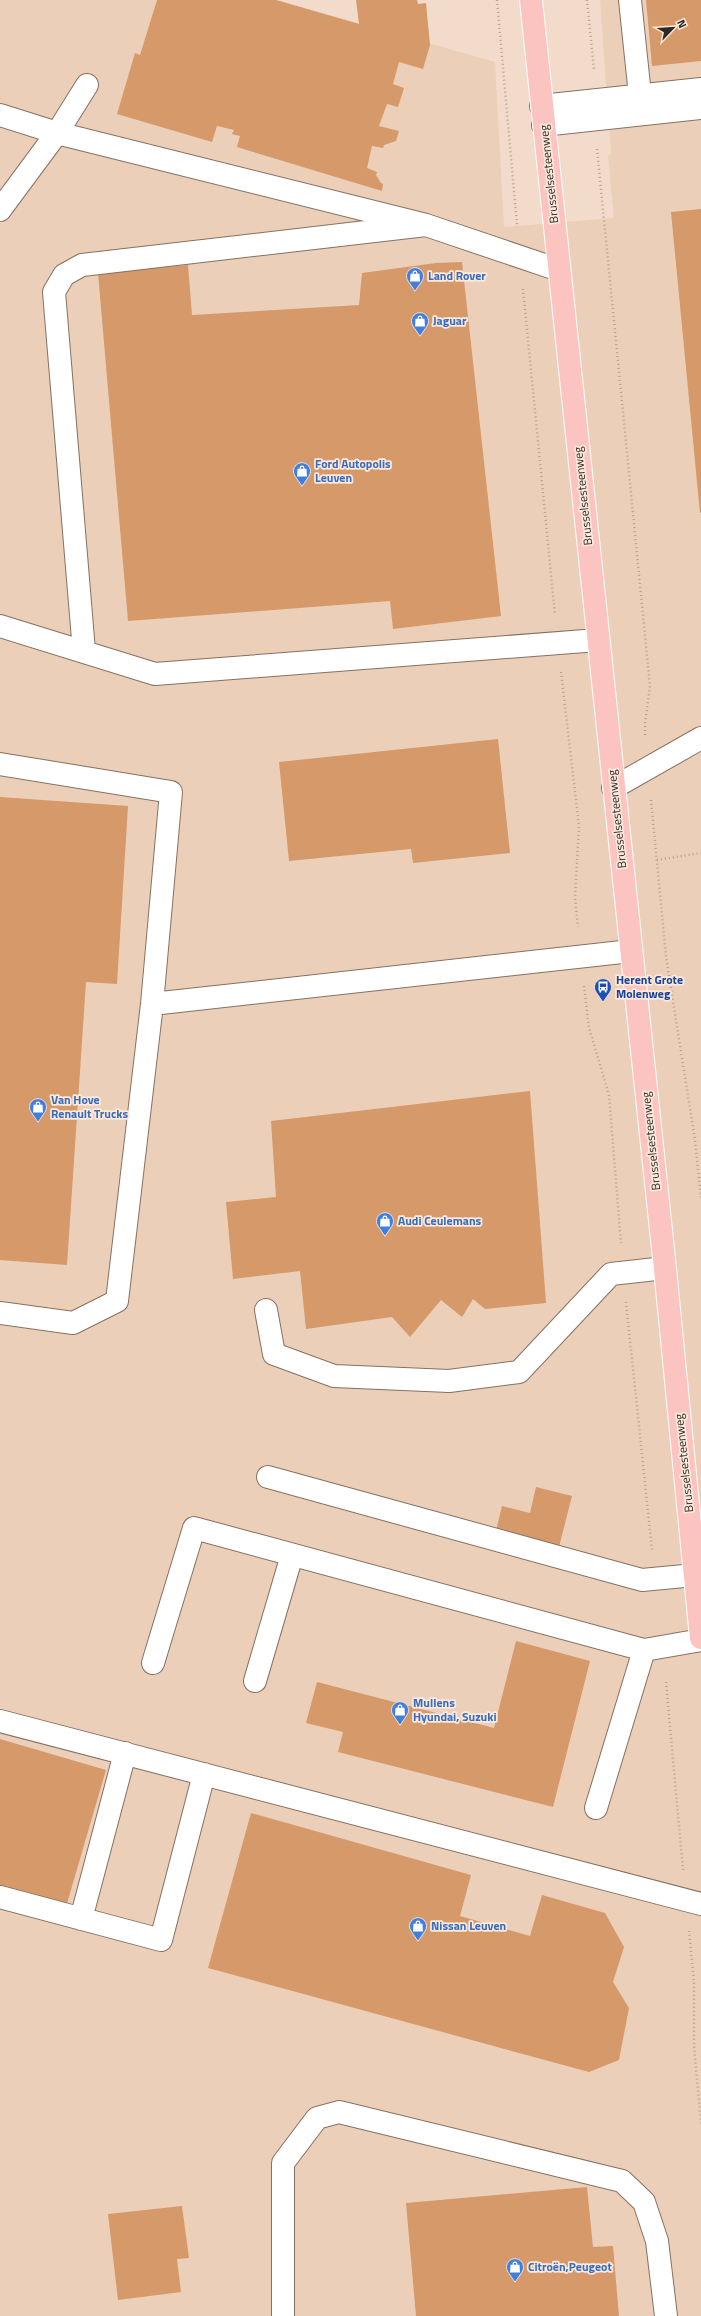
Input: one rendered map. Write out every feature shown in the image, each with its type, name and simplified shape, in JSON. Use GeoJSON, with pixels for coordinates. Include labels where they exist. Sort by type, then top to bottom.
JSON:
{"type":"FeatureCollection","features":[{"type":"Feature","properties":{"kind":"main road","name":"Brusselsesteenweg"},"geometry":{"type":"LineString","coordinates":[[531,0],[630,951],[665,1268],[701,1639]]}},
{"type":"Feature","properties":{"kind":"street"},"geometry":{"type":"LineString","coordinates":[[630,0],[640,95]]}},
{"type":"Feature","properties":{"kind":"street"},"geometry":{"type":"LineString","coordinates":[[0,210],[57,133],[87,85]]}},
{"type":"Feature","properties":{"kind":"street"},"geometry":{"type":"LineString","coordinates":[[594,110],[640,95],[701,88]]}},
{"type":"Feature","properties":{"kind":"street"},"geometry":{"type":"LineString","coordinates":[[542,116],[594,110],[701,108]]}},
{"type":"Feature","properties":{"kind":"street"},"geometry":{"type":"LineString","coordinates":[[0,115],[57,133],[426,225],[559,270]]}},
{"type":"Feature","properties":{"kind":"street"},"geometry":{"type":"LineString","coordinates":[[84,651],[54,292],[64,275],[82,265],[426,225]]}},
{"type":"Feature","properties":{"kind":"street"},"geometry":{"type":"LineString","coordinates":[[0,626],[155,674],[598,640]]}},
{"type":"Feature","properties":{"kind":"street"},"geometry":{"type":"LineString","coordinates":[[614,788],[701,738]]}},
{"type":"Feature","properties":{"kind":"street"},"geometry":{"type":"LineString","coordinates":[[0,764],[171,792],[152,1004],[117,1300],[73,1323],[0,1314]]}},
{"type":"Feature","properties":{"kind":"street"},"geometry":{"type":"LineString","coordinates":[[152,1004],[630,951]]}},
{"type":"Feature","properties":{"kind":"street"},"geometry":{"type":"LineString","coordinates":[[266,1310],[274,1354],[334,1376],[449,1381],[518,1372],[611,1274],[665,1268]]}},
{"type":"Feature","properties":{"kind":"street"},"geometry":{"type":"LineString","coordinates":[[268,1477],[642,1580],[695,1575]]}},
{"type":"Feature","properties":{"kind":"street"},"geometry":{"type":"LineString","coordinates":[[153,1663],[194,1528],[653,1649],[701,1639]]}},
{"type":"Feature","properties":{"kind":"street"},"geometry":{"type":"LineString","coordinates":[[254,1681],[292,1555]]}},
{"type":"Feature","properties":{"kind":"street"},"geometry":{"type":"LineString","coordinates":[[596,1808],[653,1649]]}},
{"type":"Feature","properties":{"kind":"street"},"geometry":{"type":"LineString","coordinates":[[0,1721],[694,1902]]}},
{"type":"Feature","properties":{"kind":"street"},"geometry":{"type":"LineString","coordinates":[[81,1919],[125,1753]]}},
{"type":"Feature","properties":{"kind":"street"},"geometry":{"type":"LineString","coordinates":[[0,1897],[161,1940],[204,1774]]}},
{"type":"Feature","properties":{"kind":"street"},"geometry":{"type":"LineString","coordinates":[[283,2316],[283,2163],[316,2118],[339,2112],[622,2181],[644,2202],[657,2241],[666,2316]]}},
{"type":"Feature","properties":{"kind":"path"},"geometry":{"type":"LineString","coordinates":[[497,0],[557,643],[579,826],[575,897],[589,1028],[609,1096],[623,1273],[655,1579]]}},
{"type":"Feature","properties":{"kind":"path"},"geometry":{"type":"LineString","coordinates":[[587,0],[593,58],[594,110],[650,686],[645,724],[648,769],[666,957],[695,1140],[701,1198]]}},
{"type":"Feature","properties":{"kind":"path"},"geometry":{"type":"LineString","coordinates":[[657,860],[701,853]]}},
{"type":"Feature","properties":{"kind":"path"},"geometry":{"type":"LineString","coordinates":[[653,1649],[694,1902],[694,2045],[701,2124]]}},
{"type":"Feature","properties":{"kind":"shaded area"},"geometry":{"type":"Polygon","coordinates":[[[0,0],[277,0],[495,62],[504,227],[614,218],[608,155],[611,154],[600,0],[701,0],[701,2316],[0,2316],[0,0]]]}},
{"type":"Feature","properties":{"kind":"building"},"geometry":{"type":"Polygon","coordinates":[[[157,0],[276,0],[359,24],[356,0],[417,0],[418,4],[426,3],[430,45],[423,69],[399,62],[393,84],[404,88],[398,107],[387,104],[379,126],[399,131],[396,141],[384,145],[383,148],[372,146],[367,168],[377,172],[376,175],[383,184],[382,191],[237,147],[240,136],[232,134],[234,130],[217,126],[212,142],[117,114],[135,53],[140,55],[157,0]]]}},
{"type":"Feature","properties":{"kind":"building"},"geometry":{"type":"Polygon","coordinates":[[[646,0],[701,0],[701,61],[652,66],[646,0]]]}},
{"type":"Feature","properties":{"kind":"building"},"geometry":{"type":"Polygon","coordinates":[[[701,209],[701,513],[700,513],[671,212],[701,209]]]}},
{"type":"Feature","properties":{"kind":"building","name":"Ford Autopolis Leuven"},"geometry":{"type":"Polygon","coordinates":[[[462,262],[501,616],[393,629],[390,601],[128,621],[98,273],[188,265],[192,315],[359,305],[362,273],[436,263],[462,262]]]}},
{"type":"Feature","properties":{"kind":"building"},"geometry":{"type":"Polygon","coordinates":[[[498,739],[510,853],[413,863],[411,849],[289,861],[279,762],[498,739]]]}},
{"type":"Feature","properties":{"kind":"building","name":"Van Hove Renault Trucks"},"geometry":{"type":"Polygon","coordinates":[[[0,797],[128,806],[117,984],[86,982],[67,1265],[0,1260],[0,797]]]}},
{"type":"Feature","properties":{"kind":"building","name":"Audi Ceulemans"},"geometry":{"type":"Polygon","coordinates":[[[530,1091],[546,1303],[485,1309],[473,1299],[462,1317],[441,1300],[410,1337],[392,1317],[306,1329],[300,1271],[233,1279],[226,1202],[276,1197],[271,1121],[530,1091]]]}},
{"type":"Feature","properties":{"kind":"building"},"geometry":{"type":"Polygon","coordinates":[[[536,1487],[572,1496],[558,1551],[495,1535],[502,1506],[530,1513],[536,1487]]]}},
{"type":"Feature","properties":{"kind":"building","name":"Mullens Hyundai, Suzuki"},"geometry":{"type":"Polygon","coordinates":[[[516,1641],[590,1661],[553,1807],[338,1752],[343,1732],[306,1723],[317,1682],[494,1728],[516,1641]]]}},
{"type":"Feature","properties":{"kind":"building"},"geometry":{"type":"Polygon","coordinates":[[[0,1739],[106,1770],[66,1907],[0,1887],[0,1739]]]}},
{"type":"Feature","properties":{"kind":"building","name":"Nissan Leuven"},"geometry":{"type":"Polygon","coordinates":[[[251,1813],[471,1875],[460,1916],[530,1936],[542,1895],[605,1913],[624,1947],[613,1982],[629,2008],[619,2060],[589,2072],[208,1968],[251,1813]]]}},
{"type":"Feature","properties":{"kind":"building","name":"Citroën,Peugeot"},"geometry":{"type":"Polygon","coordinates":[[[587,2187],[593,2247],[613,2246],[619,2316],[416,2316],[406,2203],[587,2187]]]}},
{"type":"Feature","properties":{"kind":"building"},"geometry":{"type":"Polygon","coordinates":[[[182,2206],[189,2258],[177,2259],[181,2292],[118,2300],[108,2214],[182,2206]]]}},
{"type":"Feature","properties":{"kind":"place","name":"Land Rover"},"geometry":{"type":"Point","coordinates":[415,291]}},
{"type":"Feature","properties":{"kind":"place","name":"Jaguar"},"geometry":{"type":"Point","coordinates":[420,336]}},
{"type":"Feature","properties":{"kind":"place","name":"Ford Autopolis Leuven"},"geometry":{"type":"Point","coordinates":[302,486]}},
{"type":"Feature","properties":{"kind":"place","name":"Herent Grote Molenweg"},"geometry":{"type":"Point","coordinates":[603,1002]}},
{"type":"Feature","properties":{"kind":"place","name":"Van Hove Renault Trucks"},"geometry":{"type":"Point","coordinates":[38,1122]}},
{"type":"Feature","properties":{"kind":"place","name":"Audi Ceulemans"},"geometry":{"type":"Point","coordinates":[385,1236]}},
{"type":"Feature","properties":{"kind":"place","name":"Mullens Hyundai, Suzuki"},"geometry":{"type":"Point","coordinates":[400,1725]}},
{"type":"Feature","properties":{"kind":"place","name":"Nissan Leuven"},"geometry":{"type":"Point","coordinates":[418,1941]}},
{"type":"Feature","properties":{"kind":"place","name":"Citroën,Peugeot"},"geometry":{"type":"Point","coordinates":[515,2282]}}]}
